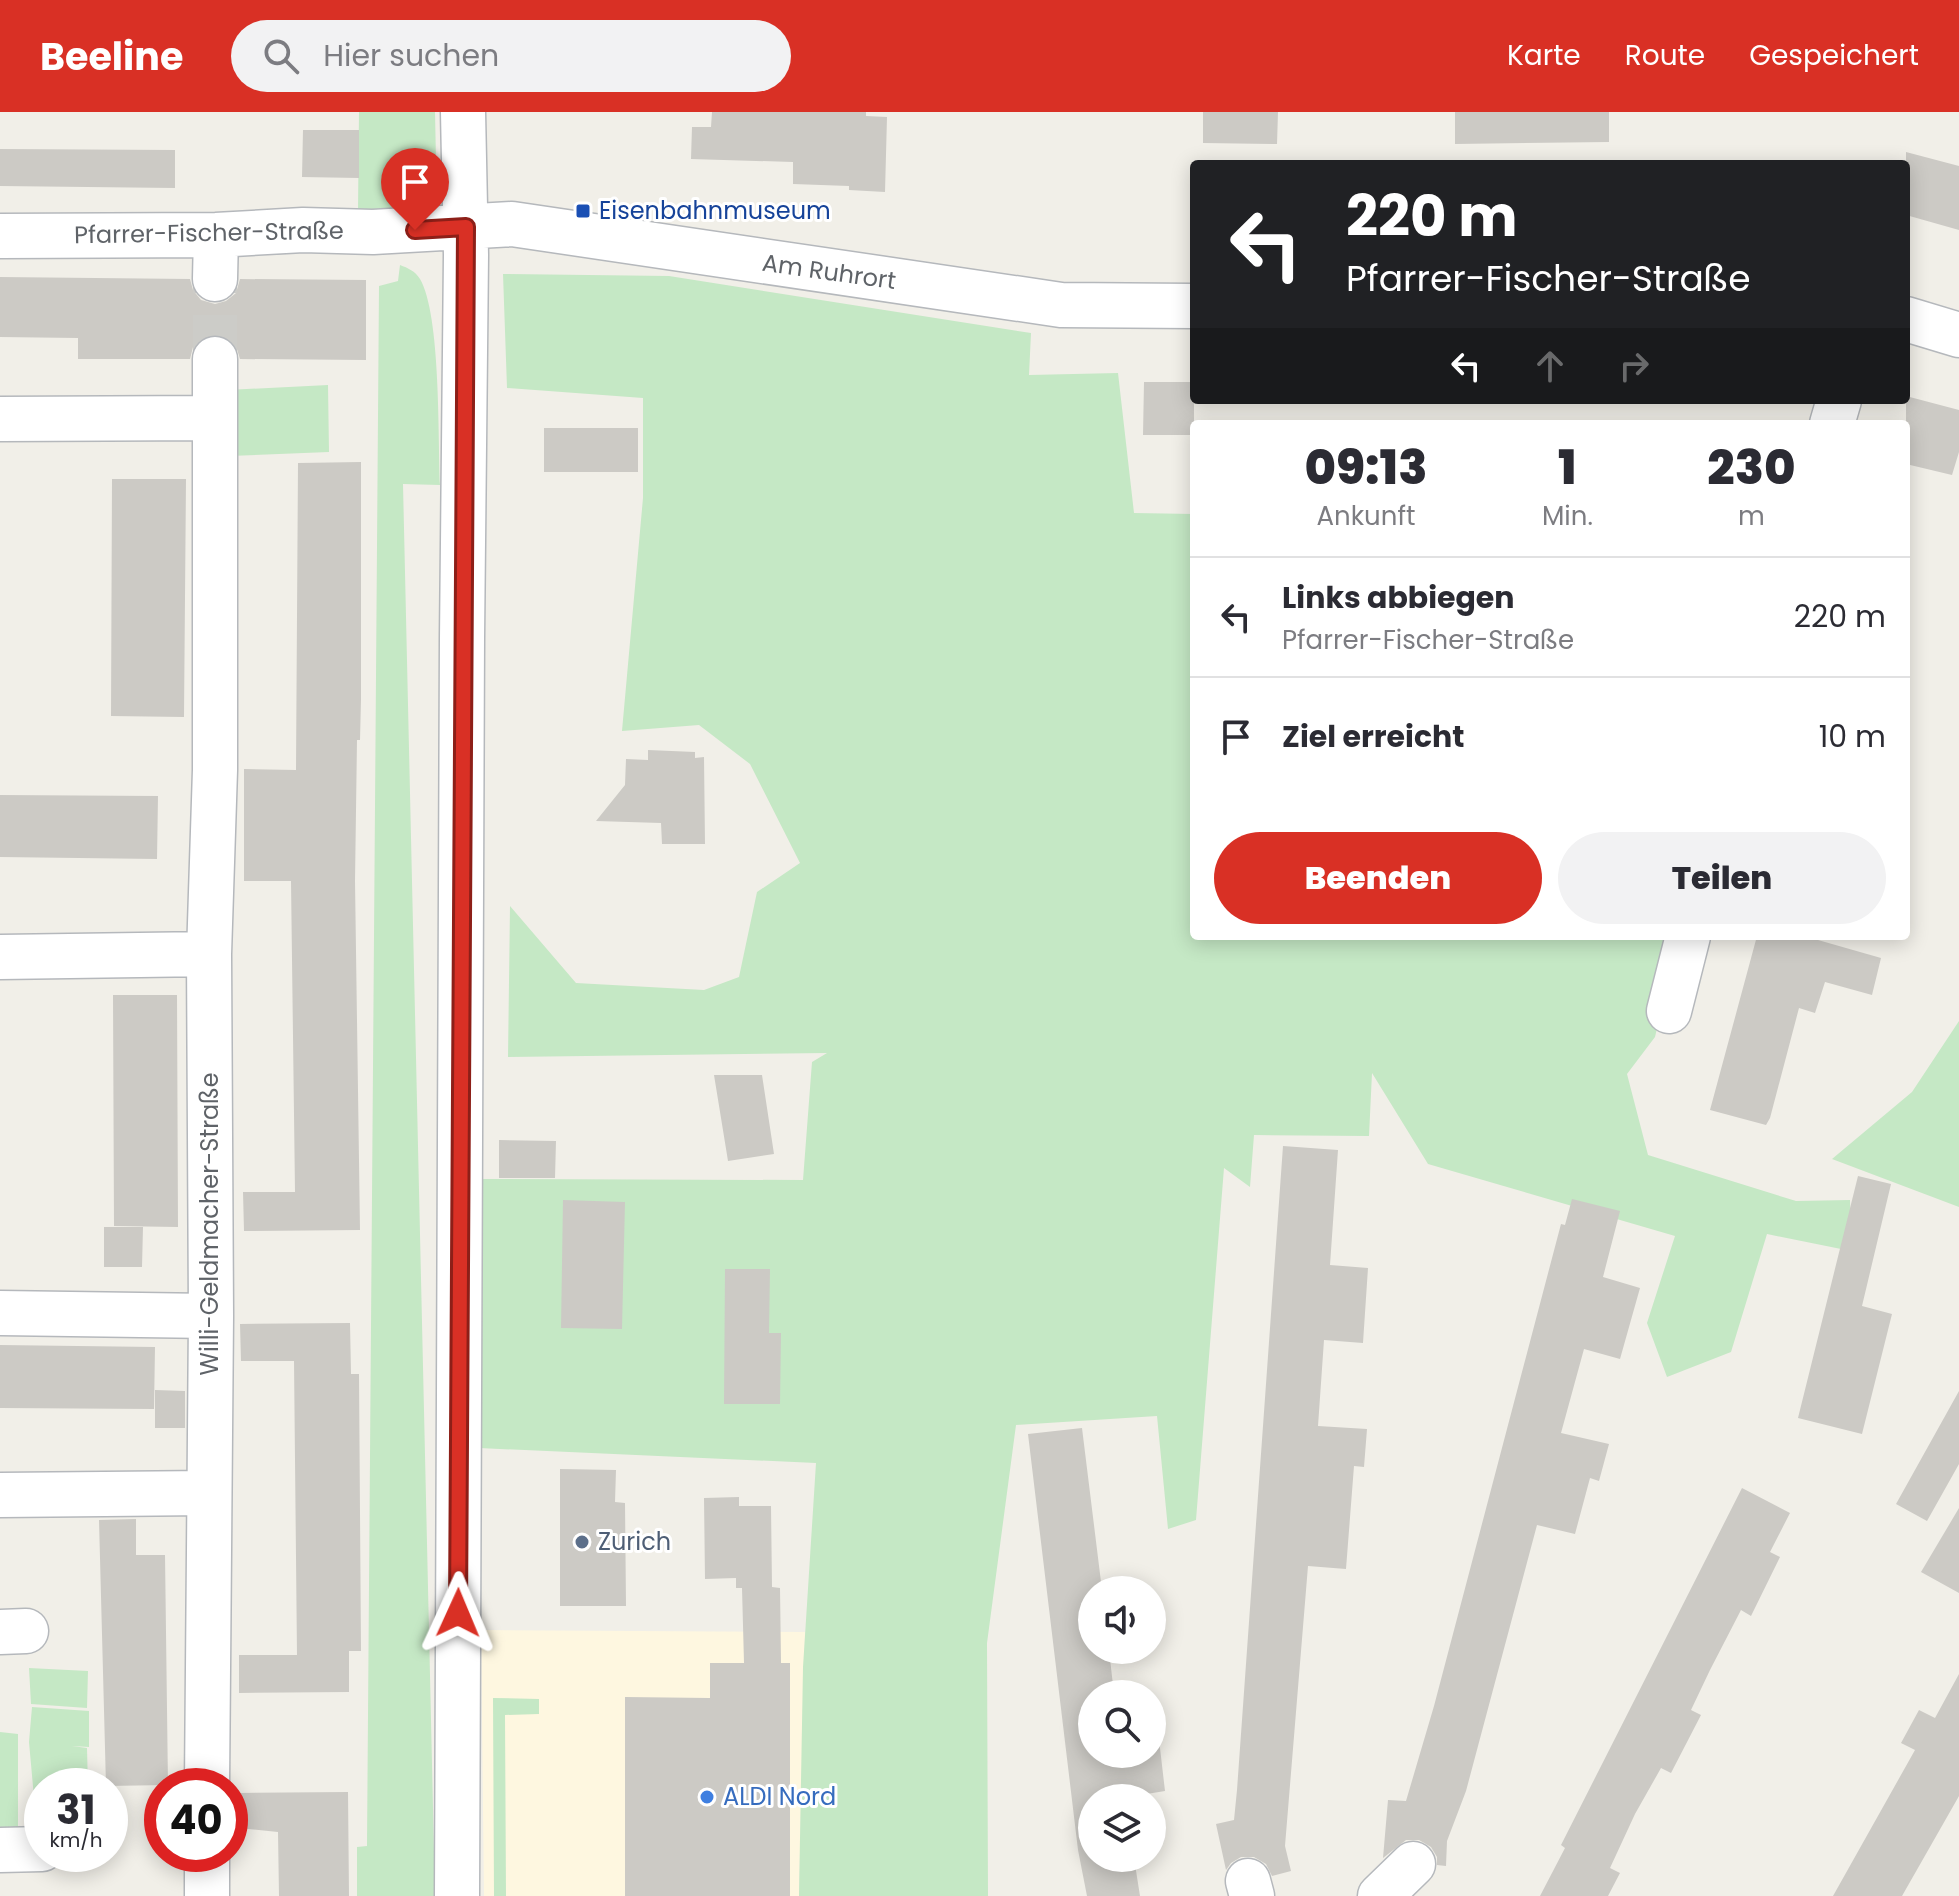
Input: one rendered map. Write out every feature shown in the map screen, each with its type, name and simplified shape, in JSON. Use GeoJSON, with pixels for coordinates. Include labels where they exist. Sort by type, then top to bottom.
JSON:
{"type":"FeatureCollection","features":[{"type":"Feature","properties":{"kind":"street"},"geometry":{"type":"LineString","coordinates":[[457,1896],[466,227],[463,112]]}},
{"type":"Feature","properties":{"kind":"street","name":"Am Ruhrort"},"geometry":{"type":"LineString","coordinates":[[466,227],[512,224],[1061,305],[1190,306]]}},
{"type":"Feature","properties":{"kind":"street","name":"Pfarrer-Fischer-Straße"},"geometry":{"type":"LineString","coordinates":[[0,236],[216,235],[303,230],[373,232],[466,227]]}},
{"type":"Feature","properties":{"kind":"street"},"geometry":{"type":"LineString","coordinates":[[215,279],[216,235]]}},
{"type":"Feature","properties":{"kind":"street"},"geometry":{"type":"LineString","coordinates":[[1910,320],[1959,335]]}},
{"type":"Feature","properties":{"kind":"street","name":"Willi-Geldmacher-Straße"},"geometry":{"type":"LineString","coordinates":[[207,1768],[211,1316],[209,954],[215,770],[215,359]]}},
{"type":"Feature","properties":{"kind":"street"},"geometry":{"type":"LineString","coordinates":[[0,419],[214,418]]}},
{"type":"Feature","properties":{"kind":"street"},"geometry":{"type":"LineString","coordinates":[[1669,1011],[1687,940]]}},
{"type":"Feature","properties":{"kind":"street"},"geometry":{"type":"LineString","coordinates":[[0,957],[209,954]]}},
{"type":"Feature","properties":{"kind":"street"},"geometry":{"type":"LineString","coordinates":[[0,1313],[211,1316]]}},
{"type":"Feature","properties":{"kind":"street"},"geometry":{"type":"LineString","coordinates":[[0,1495],[208,1493]]}},
{"type":"Feature","properties":{"kind":"street"},"geometry":{"type":"LineString","coordinates":[[0,1850],[24,1849]]}},
{"type":"Feature","properties":{"kind":"street"},"geometry":{"type":"LineString","coordinates":[[1380,1896],[1413,1864]]}},
{"type":"Feature","properties":{"kind":"street"},"geometry":{"type":"LineString","coordinates":[[207,1872],[207,1896]]}},
{"type":"Feature","properties":{"kind":"shaded area"},"geometry":{"type":"Polygon","coordinates":[[[481,1630],[805,1632],[799,1896],[484,1896],[481,1630]]]}},
{"type":"Feature","properties":{"kind":"green space"},"geometry":{"type":"Polygon","coordinates":[[[359,112],[435,112],[437,209],[358,210],[359,112]]]}},
{"type":"Feature","properties":{"kind":"green space"},"geometry":{"type":"Polygon","coordinates":[[[400,265],[420,279],[432,320],[440,485],[403,484],[435,1896],[357,1896],[357,1847],[367,1846],[379,286],[398,281],[400,265]]]}},
{"type":"Feature","properties":{"kind":"green space"},"geometry":{"type":"Polygon","coordinates":[[[503,274],[669,276],[1031,333],[1029,375],[1118,373],[1134,513],[1190,514],[1190,940],[1678,940],[1655,1037],[1627,1074],[1648,1155],[1796,1201],[1850,1200],[1851,1251],[1767,1234],[1731,1352],[1667,1377],[1647,1323],[1675,1236],[1428,1164],[1372,1073],[1369,1136],[1254,1135],[1250,1187],[1224,1168],[1196,1520],[1168,1529],[1157,1416],[1016,1425],[987,1643],[988,1896],[799,1896],[803,1667],[816,1463],[479,1448],[483,1179],[803,1180],[812,1062],[827,1053],[508,1057],[510,906],[576,983],[704,990],[739,977],[757,892],[800,863],[750,764],[699,725],[622,731],[643,498],[643,398],[507,388],[503,274]]]}},
{"type":"Feature","properties":{"kind":"green space"},"geometry":{"type":"Polygon","coordinates":[[[328,385],[329,452],[230,456],[227,390],[328,385]]]}},
{"type":"Feature","properties":{"kind":"green space"},"geometry":{"type":"Polygon","coordinates":[[[1959,1021],[1959,1207],[1832,1159],[1912,1092],[1959,1021]]]}},
{"type":"Feature","properties":{"kind":"green space"},"geometry":{"type":"Polygon","coordinates":[[[29,1668],[88,1671],[87,1708],[31,1704],[29,1668]]]}},
{"type":"Feature","properties":{"kind":"green space"},"geometry":{"type":"Polygon","coordinates":[[[493,1698],[539,1699],[539,1714],[505,1715],[506,1896],[494,1896],[493,1698]]]}},
{"type":"Feature","properties":{"kind":"green space"},"geometry":{"type":"Polygon","coordinates":[[[32,1707],[89,1711],[89,1747],[72,1746],[87,1748],[88,1768],[31,1768],[29,1742],[32,1707]]]}},
{"type":"Feature","properties":{"kind":"green space"},"geometry":{"type":"Polygon","coordinates":[[[0,1732],[18,1734],[18,1833],[0,1833],[0,1732]]]}},
{"type":"Feature","properties":{"kind":"building"},"geometry":{"type":"Polygon","coordinates":[[[712,112],[866,112],[866,116],[887,117],[885,192],[849,190],[849,186],[793,184],[793,162],[691,159],[692,127],[711,127],[712,112]]]}},
{"type":"Feature","properties":{"kind":"building"},"geometry":{"type":"Polygon","coordinates":[[[1203,112],[1278,112],[1277,144],[1203,143],[1203,112]]]}},
{"type":"Feature","properties":{"kind":"building"},"geometry":{"type":"Polygon","coordinates":[[[1455,112],[1609,112],[1609,142],[1455,144],[1455,112]]]}},
{"type":"Feature","properties":{"kind":"building"},"geometry":{"type":"Polygon","coordinates":[[[303,130],[359,130],[359,178],[302,177],[303,130]]]}},
{"type":"Feature","properties":{"kind":"building"},"geometry":{"type":"Polygon","coordinates":[[[0,149],[175,150],[175,188],[0,186],[0,149]]]}},
{"type":"Feature","properties":{"kind":"building"},"geometry":{"type":"Polygon","coordinates":[[[1906,152],[1959,166],[1959,230],[1910,216],[1910,160],[1906,160],[1906,152]]]}},
{"type":"Feature","properties":{"kind":"building"},"geometry":{"type":"Polygon","coordinates":[[[0,277],[190,279],[193,290],[201,300],[215,304],[226,301],[236,293],[240,279],[366,280],[366,360],[240,359],[236,346],[227,337],[216,334],[202,338],[193,347],[190,359],[78,359],[78,338],[0,337],[0,277]]]}},
{"type":"Feature","properties":{"kind":"building"},"geometry":{"type":"Polygon","coordinates":[[[1144,382],[1190,382],[1194,420],[1190,420],[1190,435],[1143,435],[1144,382]]]}},
{"type":"Feature","properties":{"kind":"building"},"geometry":{"type":"Polygon","coordinates":[[[1910,397],[1959,410],[1959,452],[1952,475],[1910,465],[1910,420],[1906,420],[1906,404],[1910,404],[1910,397]]]}},
{"type":"Feature","properties":{"kind":"building"},"geometry":{"type":"Polygon","coordinates":[[[544,428],[638,428],[638,472],[544,472],[544,428]]]}},
{"type":"Feature","properties":{"kind":"building"},"geometry":{"type":"Polygon","coordinates":[[[361,462],[361,699],[360,740],[357,740],[355,881],[360,1230],[244,1231],[243,1192],[295,1192],[291,881],[244,881],[244,769],[296,770],[298,463],[361,462]]]}},
{"type":"Feature","properties":{"kind":"building"},"geometry":{"type":"Polygon","coordinates":[[[112,479],[186,479],[184,717],[111,716],[112,479]]]}},
{"type":"Feature","properties":{"kind":"building"},"geometry":{"type":"Polygon","coordinates":[[[648,750],[695,752],[695,758],[704,757],[705,844],[662,844],[661,823],[596,821],[625,785],[626,759],[648,760],[648,750]]]}},
{"type":"Feature","properties":{"kind":"building"},"geometry":{"type":"Polygon","coordinates":[[[0,795],[158,796],[157,859],[0,857],[0,795]]]}},
{"type":"Feature","properties":{"kind":"building"},"geometry":{"type":"Polygon","coordinates":[[[1756,940],[1818,940],[1881,958],[1872,995],[1825,982],[1815,1013],[1799,1008],[1766,1125],[1710,1110],[1756,940]]]}},
{"type":"Feature","properties":{"kind":"building"},"geometry":{"type":"Polygon","coordinates":[[[113,995],[177,995],[178,1227],[114,1226],[113,995]]]}},
{"type":"Feature","properties":{"kind":"building"},"geometry":{"type":"Polygon","coordinates":[[[714,1075],[762,1075],[774,1154],[728,1161],[714,1075]]]}},
{"type":"Feature","properties":{"kind":"building"},"geometry":{"type":"Polygon","coordinates":[[[499,1140],[556,1141],[555,1178],[499,1178],[499,1140]]]}},
{"type":"Feature","properties":{"kind":"building"},"geometry":{"type":"Polygon","coordinates":[[[1283,1146],[1338,1150],[1330,1265],[1368,1268],[1363,1343],[1324,1340],[1318,1426],[1367,1429],[1364,1467],[1354,1466],[1346,1569],[1308,1566],[1285,1846],[1291,1871],[1272,1876],[1266,1864],[1254,1857],[1241,1857],[1226,1870],[1216,1824],[1234,1820],[1237,1790],[1283,1146]]]}},
{"type":"Feature","properties":{"kind":"building"},"geometry":{"type":"Polygon","coordinates":[[[1858,1176],[1891,1184],[1862,1306],[1892,1314],[1862,1434],[1798,1418],[1858,1176]]]}},
{"type":"Feature","properties":{"kind":"building"},"geometry":{"type":"Polygon","coordinates":[[[1572,1199],[1620,1211],[1603,1277],[1640,1288],[1620,1359],[1584,1349],[1561,1433],[1609,1444],[1599,1481],[1590,1478],[1575,1534],[1537,1525],[1466,1791],[1447,1841],[1446,1866],[1437,1865],[1437,1857],[1431,1847],[1419,1840],[1406,1840],[1383,1858],[1388,1800],[1406,1801],[1561,1224],[1565,1225],[1572,1199]]]}},
{"type":"Feature","properties":{"kind":"building"},"geometry":{"type":"Polygon","coordinates":[[[563,1200],[625,1202],[622,1329],[561,1328],[563,1200]]]}},
{"type":"Feature","properties":{"kind":"building"},"geometry":{"type":"Polygon","coordinates":[[[104,1227],[143,1227],[142,1267],[104,1267],[104,1227]]]}},
{"type":"Feature","properties":{"kind":"building"},"geometry":{"type":"Polygon","coordinates":[[[725,1269],[770,1269],[769,1333],[781,1333],[780,1404],[724,1404],[725,1269]]]}},
{"type":"Feature","properties":{"kind":"building"},"geometry":{"type":"Polygon","coordinates":[[[350,1323],[351,1374],[359,1374],[361,1651],[349,1651],[349,1692],[239,1693],[239,1655],[297,1655],[294,1361],[241,1361],[240,1324],[350,1323]]]}},
{"type":"Feature","properties":{"kind":"building"},"geometry":{"type":"Polygon","coordinates":[[[0,1345],[155,1347],[154,1409],[0,1408],[0,1345]]]}},
{"type":"Feature","properties":{"kind":"building"},"geometry":{"type":"Polygon","coordinates":[[[155,1390],[185,1391],[185,1428],[155,1428],[155,1390]]]}},
{"type":"Feature","properties":{"kind":"building"},"geometry":{"type":"Polygon","coordinates":[[[1959,1391],[1959,1464],[1927,1521],[1896,1504],[1959,1391]]]}},
{"type":"Feature","properties":{"kind":"building"},"geometry":{"type":"Polygon","coordinates":[[[1082,1428],[1100,1576],[1078,1576],[1078,1664],[1111,1664],[1112,1680],[1078,1680],[1078,1768],[1162,1768],[1164,1784],[1078,1784],[1078,1850],[1028,1434],[1082,1428]]]}},
{"type":"Feature","properties":{"kind":"building"},"geometry":{"type":"Polygon","coordinates":[[[560,1469],[616,1470],[615,1502],[625,1503],[626,1606],[560,1606],[560,1469]]]}},
{"type":"Feature","properties":{"kind":"building"},"geometry":{"type":"Polygon","coordinates":[[[1742,1488],[1790,1513],[1770,1552],[1780,1557],[1751,1616],[1741,1610],[1691,1710],[1701,1715],[1671,1773],[1661,1768],[1635,1814],[1610,1868],[1620,1873],[1608,1896],[1540,1896],[1565,1848],[1561,1845],[1742,1488]]]}},
{"type":"Feature","properties":{"kind":"building","name":"ALDI Nord"},"geometry":{"type":"Polygon","coordinates":[[[739,1497],[739,1506],[771,1506],[772,1587],[780,1588],[781,1663],[790,1663],[790,1896],[625,1896],[625,1697],[710,1698],[710,1663],[744,1663],[742,1588],[736,1588],[736,1578],[705,1579],[704,1498],[739,1497]]]}},
{"type":"Feature","properties":{"kind":"building"},"geometry":{"type":"Polygon","coordinates":[[[1959,1508],[1959,1593],[1921,1572],[1959,1508]]]}},
{"type":"Feature","properties":{"kind":"building"},"geometry":{"type":"Polygon","coordinates":[[[136,1519],[136,1555],[165,1555],[168,1768],[144,1768],[144,1785],[128,1786],[128,1768],[106,1768],[99,1520],[136,1519]]]}},
{"type":"Feature","properties":{"kind":"building"},"geometry":{"type":"Polygon","coordinates":[[[1959,1674],[1959,1796],[1902,1896],[1833,1896],[1915,1750],[1901,1743],[1919,1710],[1935,1718],[1959,1674]]]}},
{"type":"Feature","properties":{"kind":"building"},"geometry":{"type":"Polygon","coordinates":[[[348,1792],[349,1896],[279,1896],[278,1832],[248,1829],[248,1793],[348,1792]]]}},
{"type":"Feature","properties":{"kind":"building"},"geometry":{"type":"Polygon","coordinates":[[[1082,1872],[1136,1872],[1140,1896],[1087,1896],[1082,1872]]]}},
{"type":"Feature","properties":{"kind":"tunnel"},"geometry":{"type":"LineString","coordinates":[[215,279],[215,359]]}},
{"type":"Feature","properties":{"kind":"place","name":"Eisenbahnmuseum"},"geometry":{"type":"Point","coordinates":[583,211]}},
{"type":"Feature","properties":{"kind":"place","name":"Zurich"},"geometry":{"type":"Point","coordinates":[582,1542]}},
{"type":"Feature","properties":{"kind":"place","name":"ALDI Nord"},"geometry":{"type":"Point","coordinates":[707,1797]}},
{"type":"Feature","properties":{"kind":"route"},"geometry":{"type":"LineString","coordinates":[[415,230],[466,227],[458,1613]]}}]}
